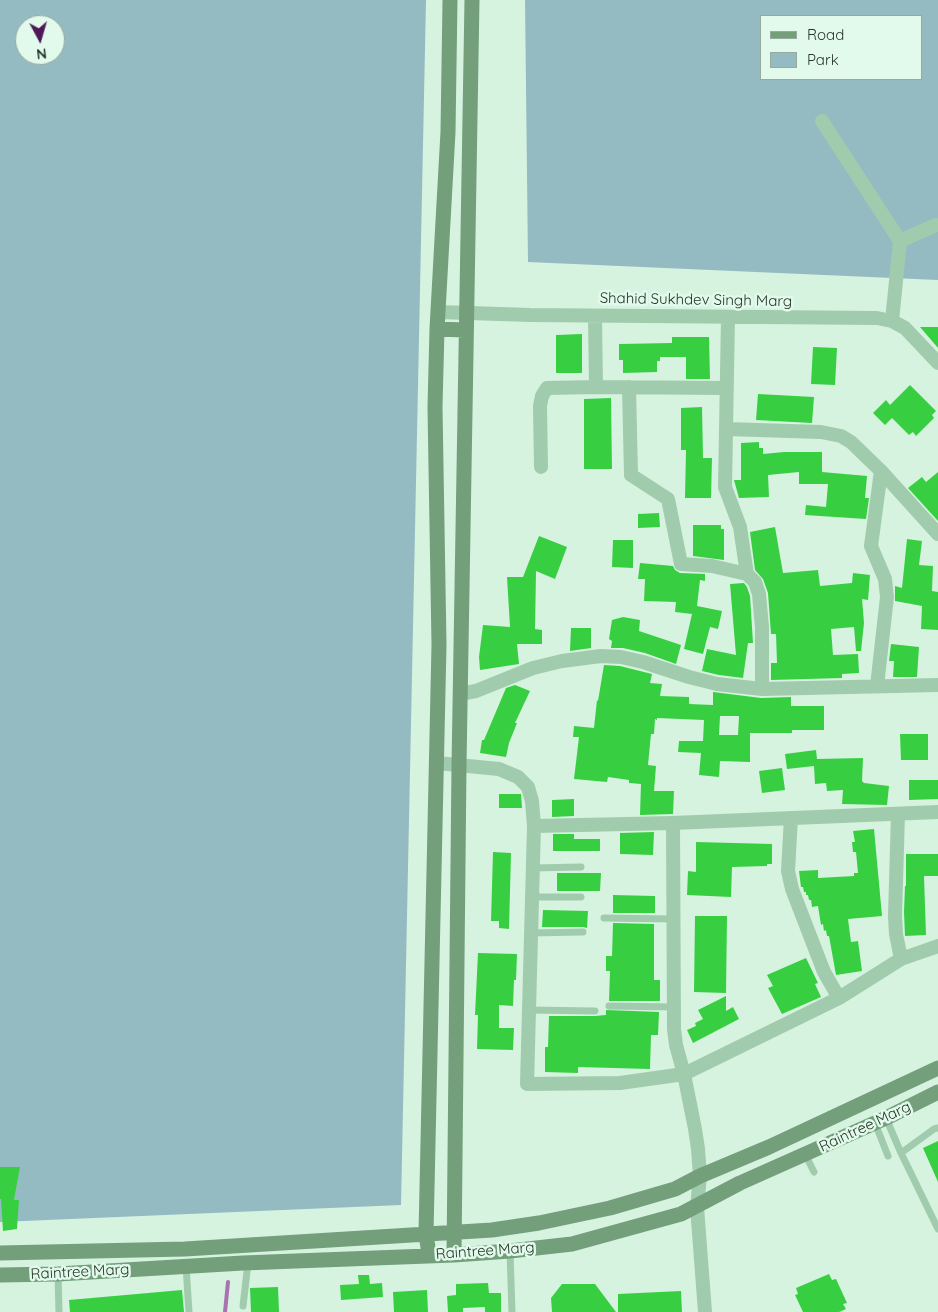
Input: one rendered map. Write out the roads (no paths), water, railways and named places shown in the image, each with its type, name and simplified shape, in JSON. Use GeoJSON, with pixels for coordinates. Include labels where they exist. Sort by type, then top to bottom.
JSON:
{"type":"FeatureCollection","features":[{"type":"Feature","properties":{"kind":"main road"},"geometry":{"type":"LineString","coordinates":[[429,1255],[426,1233],[439,652],[435,407],[437,329],[448,132],[450,0]]}},
{"type":"Feature","properties":{"kind":"main road"},"geometry":{"type":"LineString","coordinates":[[454,1255],[465,330],[472,0]]}},
{"type":"Feature","properties":{"kind":"main road"},"geometry":{"type":"LineString","coordinates":[[437,329],[465,330]]}},
{"type":"Feature","properties":{"kind":"main road"},"geometry":{"type":"LineString","coordinates":[[437,530],[463,532]]}},
{"type":"Feature","properties":{"kind":"main road"},"geometry":{"type":"LineString","coordinates":[[439,652],[461,659]]}},
{"type":"Feature","properties":{"kind":"main road","name":"Raintree Marg"},"geometry":{"type":"LineString","coordinates":[[0,1253],[185,1248],[515,1227],[610,1208],[675,1189],[938,1068]]}},
{"type":"Feature","properties":{"kind":"main road","name":"Raintree Marg"},"geometry":{"type":"LineString","coordinates":[[0,1275],[58,1274],[242,1263],[454,1255],[572,1244],[672,1216],[697,1207],[740,1183],[880,1121],[938,1092]]}},
{"type":"Feature","properties":{"kind":"main road"},"geometry":{"type":"LineString","coordinates":[[42,1252],[43,1274]]}},
{"type":"Feature","properties":{"kind":"street"},"geometry":{"type":"LineString","coordinates":[[822,121],[900,241],[892,321]]}},
{"type":"Feature","properties":{"kind":"street"},"geometry":{"type":"LineString","coordinates":[[900,241],[936,225]]}},
{"type":"Feature","properties":{"kind":"street","name":"Shahid Sukhdev Singh Marg"},"geometry":{"type":"LineString","coordinates":[[438,312],[595,316],[877,318],[892,321],[905,328],[938,363]]}},
{"type":"Feature","properties":{"kind":"street"},"geometry":{"type":"LineString","coordinates":[[595,316],[596,387]]}},
{"type":"Feature","properties":{"kind":"street"},"geometry":{"type":"LineString","coordinates":[[728,317],[725,488],[740,527],[747,574]]}},
{"type":"Feature","properties":{"kind":"street"},"geometry":{"type":"LineString","coordinates":[[629,387],[631,475],[668,499],[681,564],[712,566],[747,574],[755,582],[759,594],[763,653],[762,689]]}},
{"type":"Feature","properties":{"kind":"street"},"geometry":{"type":"LineString","coordinates":[[541,467],[540,406],[546,388],[727,388]]}},
{"type":"Feature","properties":{"kind":"street"},"geometry":{"type":"LineString","coordinates":[[726,429],[831,434],[851,442],[881,471],[938,534]]}},
{"type":"Feature","properties":{"kind":"street"},"geometry":{"type":"LineString","coordinates":[[876,686],[886,598],[885,579],[871,546],[881,471]]}},
{"type":"Feature","properties":{"kind":"street"},"geometry":{"type":"LineString","coordinates":[[460,694],[476,691],[533,668],[562,661],[601,656],[621,657],[642,662],[717,684],[762,689],[938,685]]}},
{"type":"Feature","properties":{"kind":"street"},"geometry":{"type":"LineString","coordinates":[[437,763],[499,769],[518,777],[528,787],[532,801],[534,826],[527,1084],[620,1083],[684,1074],[839,998],[901,959],[938,946]]}},
{"type":"Feature","properties":{"kind":"street"},"geometry":{"type":"LineString","coordinates":[[534,826],[673,823],[938,812]]}},
{"type":"Feature","properties":{"kind":"street"},"geometry":{"type":"LineString","coordinates":[[898,814],[895,916],[901,959]]}},
{"type":"Feature","properties":{"kind":"street"},"geometry":{"type":"LineString","coordinates":[[791,818],[788,871],[792,889],[824,972],[839,998]]}},
{"type":"Feature","properties":{"kind":"street"},"geometry":{"type":"LineString","coordinates":[[673,823],[676,1045],[695,1129],[700,1176],[697,1207],[705,1312]]}},
{"type":"Feature","properties":{"kind":"lane"},"geometry":{"type":"LineString","coordinates":[[532,868],[581,867]]}},
{"type":"Feature","properties":{"kind":"lane"},"geometry":{"type":"LineString","coordinates":[[532,897],[581,897]]}},
{"type":"Feature","properties":{"kind":"lane"},"geometry":{"type":"LineString","coordinates":[[604,918],[673,919]]}},
{"type":"Feature","properties":{"kind":"lane"},"geometry":{"type":"LineString","coordinates":[[531,933],[583,932]]}},
{"type":"Feature","properties":{"kind":"lane"},"geometry":{"type":"LineString","coordinates":[[610,1006],[674,1007]]}},
{"type":"Feature","properties":{"kind":"lane"},"geometry":{"type":"LineString","coordinates":[[529,1010],[595,1011]]}},
{"type":"Feature","properties":{"kind":"lane"},"geometry":{"type":"LineString","coordinates":[[880,1121],[901,1153],[938,1229]]}},
{"type":"Feature","properties":{"kind":"lane"},"geometry":{"type":"LineString","coordinates":[[880,1121],[888,1156]]}},
{"type":"Feature","properties":{"kind":"lane"},"geometry":{"type":"LineString","coordinates":[[901,1153],[938,1128]]}},
{"type":"Feature","properties":{"kind":"lane"},"geometry":{"type":"LineString","coordinates":[[805,1154],[814,1172]]}},
{"type":"Feature","properties":{"kind":"lane"},"geometry":{"type":"LineString","coordinates":[[510,1251],[512,1312]]}},
{"type":"Feature","properties":{"kind":"lane"},"geometry":{"type":"LineString","coordinates":[[242,1263],[243,1306]]}},
{"type":"Feature","properties":{"kind":"lane"},"geometry":{"type":"LineString","coordinates":[[186,1266],[189,1312]]}},
{"type":"Feature","properties":{"kind":"lane"},"geometry":{"type":"LineString","coordinates":[[58,1274],[59,1312]]}},
{"type":"Feature","properties":{"kind":"waterway"},"geometry":{"type":"LineString","coordinates":[[225,1312],[228,1282]]}}]}
